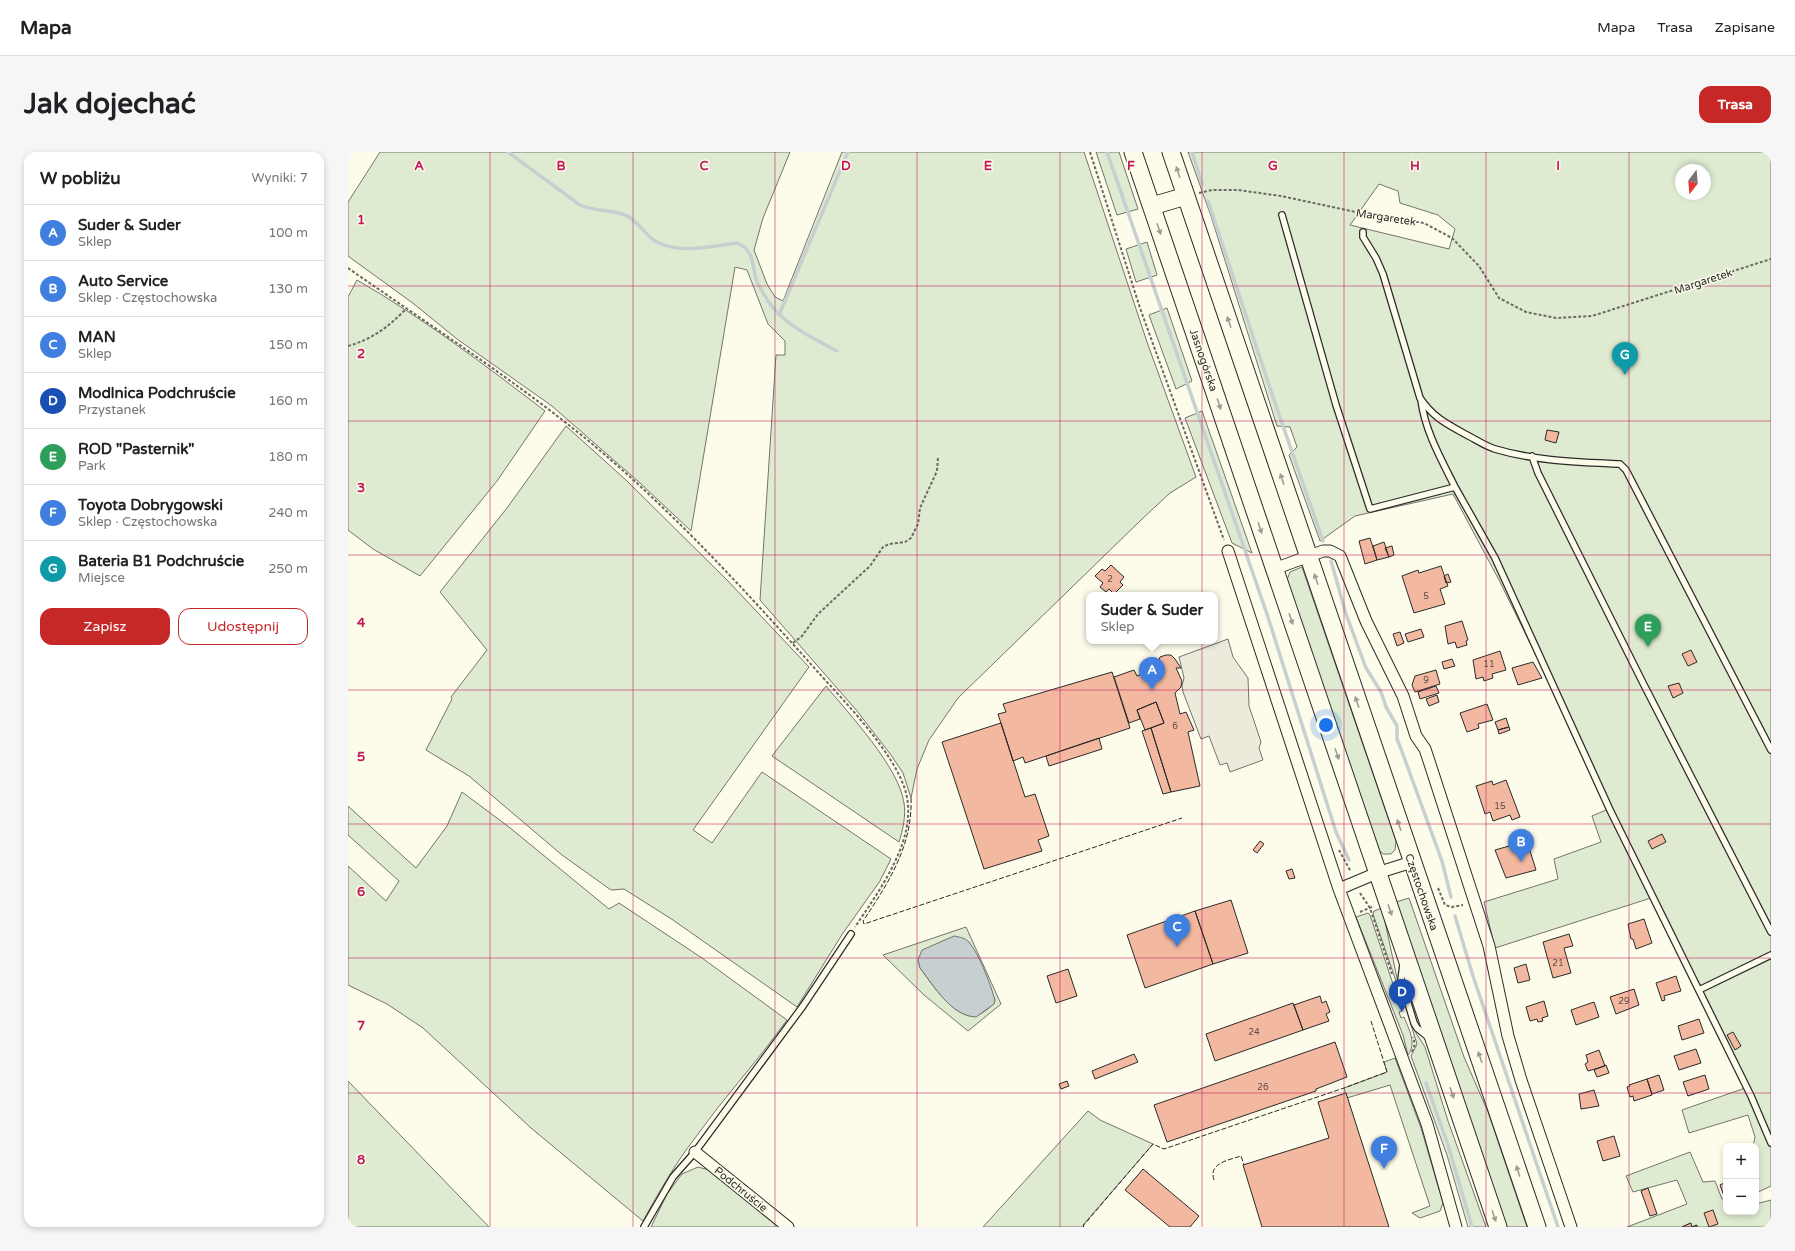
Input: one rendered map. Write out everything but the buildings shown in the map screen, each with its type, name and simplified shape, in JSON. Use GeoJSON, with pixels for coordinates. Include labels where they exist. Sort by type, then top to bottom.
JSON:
{"type":"FeatureCollection","features":[{"type":"Feature","properties":{"kind":"main road","name":"Jasnogórska"},"geometry":{"type":"LineString","coordinates":[[1133,152],[1274,569]]}},
{"type":"Feature","properties":{"kind":"main road"},"geometry":{"type":"LineString","coordinates":[[1171,152],[1308,556]]}},
{"type":"Feature","properties":{"kind":"main road"},"geometry":{"type":"LineString","coordinates":[[1152,206],[1186,196]]}},
{"type":"Feature","properties":{"kind":"main road","name":"Częstochowska"},"geometry":{"type":"LineString","coordinates":[[1308,556],[1537,1227]]}},
{"type":"Feature","properties":{"kind":"main road"},"geometry":{"type":"LineString","coordinates":[[1274,569],[1498,1227]]}},
{"type":"Feature","properties":{"kind":"street"},"geometry":{"type":"LineString","coordinates":[[1228,551],[1339,889],[1427,1124],[1456,1227]]}},
{"type":"Feature","properties":{"kind":"street"},"geometry":{"type":"LineString","coordinates":[[1274,569],[1323,551],[1330,551],[1340,556],[1366,621],[1403,696],[1416,736],[1425,749],[1452,827],[1489,946],[1508,1036],[1521,1080],[1571,1227]]}},
{"type":"Feature","properties":{"kind":"street"},"geometry":{"type":"LineString","coordinates":[[1339,889],[1378,873],[1412,862]]}},
{"type":"Feature","properties":{"kind":"street","name":"Podchruście"},"geometry":{"type":"LineString","coordinates":[[694,1152],[788,1227]]}},
{"type":"Feature","properties":{"kind":"lane"},"geometry":{"type":"LineString","coordinates":[[1282,215],[1336,405],[1370,509],[1455,487]]}},
{"type":"Feature","properties":{"kind":"lane"},"geometry":{"type":"LineString","coordinates":[[1363,232],[1363,237],[1376,258],[1383,274],[1420,398],[1423,415],[1431,438],[1455,487],[1495,558],[1610,810],[1751,1096],[1771,1143]]}},
{"type":"Feature","properties":{"kind":"lane"},"geometry":{"type":"LineString","coordinates":[[1420,398],[1440,421],[1494,448],[1532,456],[1577,462],[1620,464],[1626,470],[1771,750]]}},
{"type":"Feature","properties":{"kind":"lane"},"geometry":{"type":"LineString","coordinates":[[1532,456],[1538,473],[1644,685],[1771,932]]}},
{"type":"Feature","properties":{"kind":"lane"},"geometry":{"type":"LineString","coordinates":[[644,1227],[673,1177],[694,1152],[803,1006],[851,934]]}},
{"type":"Feature","properties":{"kind":"lane"},"geometry":{"type":"LineString","coordinates":[[1699,990],[1771,955]]}},
{"type":"Feature","properties":{"kind":"path"},"geometry":{"type":"LineString","coordinates":[[1090,152],[1140,308],[1228,551]]}},
{"type":"Feature","properties":{"kind":"path","name":"Margaretek"},"geometry":{"type":"LineString","coordinates":[[1186,196],[1212,190],[1238,190],[1281,196],[1365,214],[1424,222],[1452,238],[1478,266],[1499,298],[1526,312],[1556,318],[1592,316],[1771,259]]}},
{"type":"Feature","properties":{"kind":"path"},"geometry":{"type":"LineString","coordinates":[[348,268],[490,366],[585,438],[659,505],[793,644],[858,717],[900,775],[906,793],[908,810],[907,826],[901,846],[882,885],[851,934]]}},
{"type":"Feature","properties":{"kind":"path"},"geometry":{"type":"LineString","coordinates":[[348,346],[362,342],[389,327],[406,309]]}},
{"type":"Feature","properties":{"kind":"path"},"geometry":{"type":"LineString","coordinates":[[793,644],[802,636],[818,614],[870,566],[883,547],[889,544],[905,542],[911,538],[918,524],[920,508],[937,471],[938,457]]}},
{"type":"Feature","properties":{"kind":"path"},"geometry":{"type":"LineString","coordinates":[[1355,914],[1370,908]]}},
{"type":"Feature","properties":{"kind":"green space"},"geometry":{"type":"Polygon","coordinates":[[[380,152],[790,152],[763,218],[754,250],[767,284],[775,297],[783,301],[842,152],[1084,152],[1147,342],[1196,477],[1170,493],[958,698],[929,740],[917,769],[911,798],[903,773],[891,755],[857,711],[760,600],[776,355],[785,355],[785,341],[768,324],[747,270],[735,267],[691,531],[640,483],[552,406],[457,339],[414,304],[348,256],[348,202],[380,152]]]}},
{"type":"Feature","properties":{"kind":"green space"},"geometry":{"type":"Polygon","coordinates":[[[1096,152],[1119,152],[1138,209],[1117,215],[1096,152]]]}},
{"type":"Feature","properties":{"kind":"green space"},"geometry":{"type":"Polygon","coordinates":[[[1188,152],[1771,152],[1771,1186],[1759,1192],[1759,1143],[1754,1143],[1755,1137],[1748,1115],[1689,1133],[1682,1110],[1748,1087],[1654,897],[1495,948],[1484,902],[1558,879],[1554,859],[1601,842],[1592,816],[1611,808],[1499,580],[1453,494],[1355,516],[1320,541],[1289,455],[1297,447],[1290,427],[1277,426],[1211,216],[1188,152]],[[1379,184],[1350,225],[1449,249],[1455,229],[1438,215],[1400,203],[1398,191],[1379,184]]]}},
{"type":"Feature","properties":{"kind":"green space"},"geometry":{"type":"Polygon","coordinates":[[[1147,242],[1157,275],[1136,282],[1126,249],[1147,242]]]}},
{"type":"Feature","properties":{"kind":"green space"},"geometry":{"type":"Polygon","coordinates":[[[357,280],[430,326],[477,359],[545,411],[497,481],[420,576],[373,549],[348,530],[348,297],[357,280]]]}},
{"type":"Feature","properties":{"kind":"green space"},"geometry":{"type":"Polygon","coordinates":[[[1167,308],[1192,381],[1176,389],[1149,315],[1167,308]]]}},
{"type":"Feature","properties":{"kind":"green space"},"geometry":{"type":"Polygon","coordinates":[[[1202,411],[1252,553],[1232,543],[1185,418],[1202,411]]]}},
{"type":"Feature","properties":{"kind":"green space"},"geometry":{"type":"Polygon","coordinates":[[[566,426],[627,481],[727,580],[809,667],[693,830],[712,843],[762,772],[891,859],[880,881],[843,933],[797,1007],[673,920],[624,889],[611,890],[562,855],[469,776],[426,750],[452,699],[451,697],[487,650],[440,592],[507,508],[566,426]]]}},
{"type":"Feature","properties":{"kind":"green space"},"geometry":{"type":"Polygon","coordinates":[[[1302,567],[1396,841],[1395,850],[1391,854],[1383,854],[1377,848],[1287,580],[1290,572],[1302,567]]]}},
{"type":"Feature","properties":{"kind":"green space"},"geometry":{"type":"Polygon","coordinates":[[[826,686],[872,742],[893,773],[900,789],[905,812],[899,842],[772,756],[826,686]]]}},
{"type":"Feature","properties":{"kind":"green space"},"geometry":{"type":"Polygon","coordinates":[[[462,792],[509,827],[609,909],[619,903],[702,958],[787,1020],[688,1148],[668,1178],[643,1221],[531,1128],[423,1028],[387,1004],[348,985],[348,866],[386,901],[399,881],[348,835],[348,806],[416,868],[447,826],[462,792]]]}},
{"type":"Feature","properties":{"kind":"green space"},"geometry":{"type":"Polygon","coordinates":[[[1409,898],[1464,1057],[1488,1112],[1527,1227],[1507,1227],[1396,902],[1409,898]]]}},
{"type":"Feature","properties":{"kind":"green space"},"geometry":{"type":"Polygon","coordinates":[[[1382,908],[1399,987],[1373,914],[1374,911],[1382,908]]]}},
{"type":"Feature","properties":{"kind":"green space"},"geometry":{"type":"Polygon","coordinates":[[[1368,913],[1370,915],[1402,1011],[1399,1012],[1401,1018],[1404,1017],[1410,1032],[1412,1046],[1408,1055],[1403,1035],[1356,917],[1368,913]]]}},
{"type":"Feature","properties":{"kind":"green space"},"geometry":{"type":"Polygon","coordinates":[[[966,927],[1001,1004],[968,1031],[924,995],[883,955],[966,927]],[[977,958],[918,960],[920,968],[939,993],[956,1010],[965,1015],[974,1016],[982,1013],[992,1006],[995,1000],[977,958]]]}},
{"type":"Feature","properties":{"kind":"green space"},"geometry":{"type":"Polygon","coordinates":[[[1411,1025],[1425,1047],[1448,1121],[1486,1227],[1468,1227],[1447,1155],[1411,1056],[1417,1044],[1411,1025]]]}},
{"type":"Feature","properties":{"kind":"green space"},"geometry":{"type":"Polygon","coordinates":[[[1395,1058],[1421,1128],[1443,1203],[1440,1211],[1420,1218],[1412,1213],[1430,1206],[1390,1085],[1347,1098],[1344,1088],[1387,1072],[1384,1062],[1395,1058]]]}},
{"type":"Feature","properties":{"kind":"green space"},"geometry":{"type":"Polygon","coordinates":[[[348,1081],[489,1227],[348,1227],[348,1081]]]}},
{"type":"Feature","properties":{"kind":"green space"},"geometry":{"type":"Polygon","coordinates":[[[1088,1111],[1100,1120],[1153,1144],[1083,1225],[1084,1227],[983,1227],[1088,1111]]]}},
{"type":"Feature","properties":{"kind":"green space"},"geometry":{"type":"Polygon","coordinates":[[[1690,1152],[1703,1182],[1715,1181],[1723,1199],[1723,1215],[1759,1215],[1759,1203],[1771,1200],[1771,1226],[1697,1227],[1696,1225],[1692,1227],[1690,1223],[1682,1227],[1627,1227],[1687,1204],[1677,1180],[1633,1192],[1626,1176],[1690,1152]]]}},
{"type":"Feature","properties":{"kind":"green space"},"geometry":{"type":"Polygon","coordinates":[[[698,1167],[716,1172],[781,1227],[651,1227],[667,1194],[682,1174],[698,1167]]]}},
{"type":"Feature","properties":{"kind":"shaded area"},"geometry":{"type":"Polygon","coordinates":[[[1228,639],[1233,657],[1248,678],[1249,706],[1261,742],[1259,748],[1263,760],[1230,772],[1227,763],[1220,765],[1209,736],[1201,739],[1183,692],[1182,686],[1184,678],[1179,657],[1218,644],[1228,639]]]}},
{"type":"Feature","properties":{"kind":"shaded area"},"geometry":{"type":"Polygon","coordinates":[[[954,936],[966,940],[973,948],[984,970],[995,1000],[994,1004],[976,1017],[967,1015],[951,1006],[937,991],[920,968],[918,960],[922,950],[954,936]]]}},
{"type":"Feature","properties":{"kind":"waterway"},"geometry":{"type":"LineString","coordinates":[[508,152],[580,205],[591,209],[619,213],[629,217],[651,238],[664,245],[685,249],[737,243],[743,246],[747,249],[751,258],[758,284],[774,309],[799,330],[837,351]]}},
{"type":"Feature","properties":{"kind":"waterway"},"geometry":{"type":"LineString","coordinates":[[779,315],[848,152]]}},
{"type":"Feature","properties":{"kind":"waterway"},"geometry":{"type":"LineString","coordinates":[[1107,152],[1267,614],[1336,832],[1349,860]]}},
{"type":"Feature","properties":{"kind":"waterway"},"geometry":{"type":"LineString","coordinates":[[1192,152],[1202,184]]}},
{"type":"Feature","properties":{"kind":"waterway"},"geometry":{"type":"LineString","coordinates":[[1208,201],[1275,403],[1323,541]]}},
{"type":"Feature","properties":{"kind":"waterway"},"geometry":{"type":"LineString","coordinates":[[1331,561],[1346,614],[1366,668],[1381,692],[1386,707],[1397,726],[1397,739],[1442,861],[1451,897]]}},
{"type":"Feature","properties":{"kind":"waterway"},"geometry":{"type":"LineString","coordinates":[[1455,916],[1473,976],[1558,1227]]}},
{"type":"Feature","properties":{"kind":"waterway"},"geometry":{"type":"LineString","coordinates":[[1426,1083],[1448,1145],[1472,1227]]}},
{"type":"Feature","properties":{"kind":"fence"},"geometry":{"type":"LineString","coordinates":[[911,798],[911,815],[903,848],[890,878],[863,921],[864,924],[1182,818]]}},
{"type":"Feature","properties":{"kind":"fence"},"geometry":{"type":"LineString","coordinates":[[1084,1227],[1083,1226],[1153,1144],[1164,1149],[1387,1072],[1371,1021]]}},
{"type":"Feature","properties":{"kind":"fence"},"geometry":{"type":"LineString","coordinates":[[1214,1180],[1214,1170],[1221,1163],[1241,1156],[1244,1165]]}},
{"type":"Feature","properties":{"kind":"place","name":"Bateria B1 Podchruście"},"geometry":{"type":"Point","coordinates":[1625,375]}},
{"type":"Feature","properties":{"kind":"place","name":"ROD \"Pasternik\""},"geometry":{"type":"Point","coordinates":[1648,647]}},
{"type":"Feature","properties":{"kind":"place","name":"Suder & Suder"},"geometry":{"type":"Point","coordinates":[1152,690]}},
{"type":"Feature","properties":{"kind":"place","name":"Auto Service"},"geometry":{"type":"Point","coordinates":[1521,862]}},
{"type":"Feature","properties":{"kind":"place","name":"MAN"},"geometry":{"type":"Point","coordinates":[1177,947]}},
{"type":"Feature","properties":{"kind":"place","name":"Modlnica Podchruście"},"geometry":{"type":"Point","coordinates":[1402,1012]}},
{"type":"Feature","properties":{"kind":"place","name":"Toyota Dobrygowski"},"geometry":{"type":"Point","coordinates":[1384,1169]}}]}
